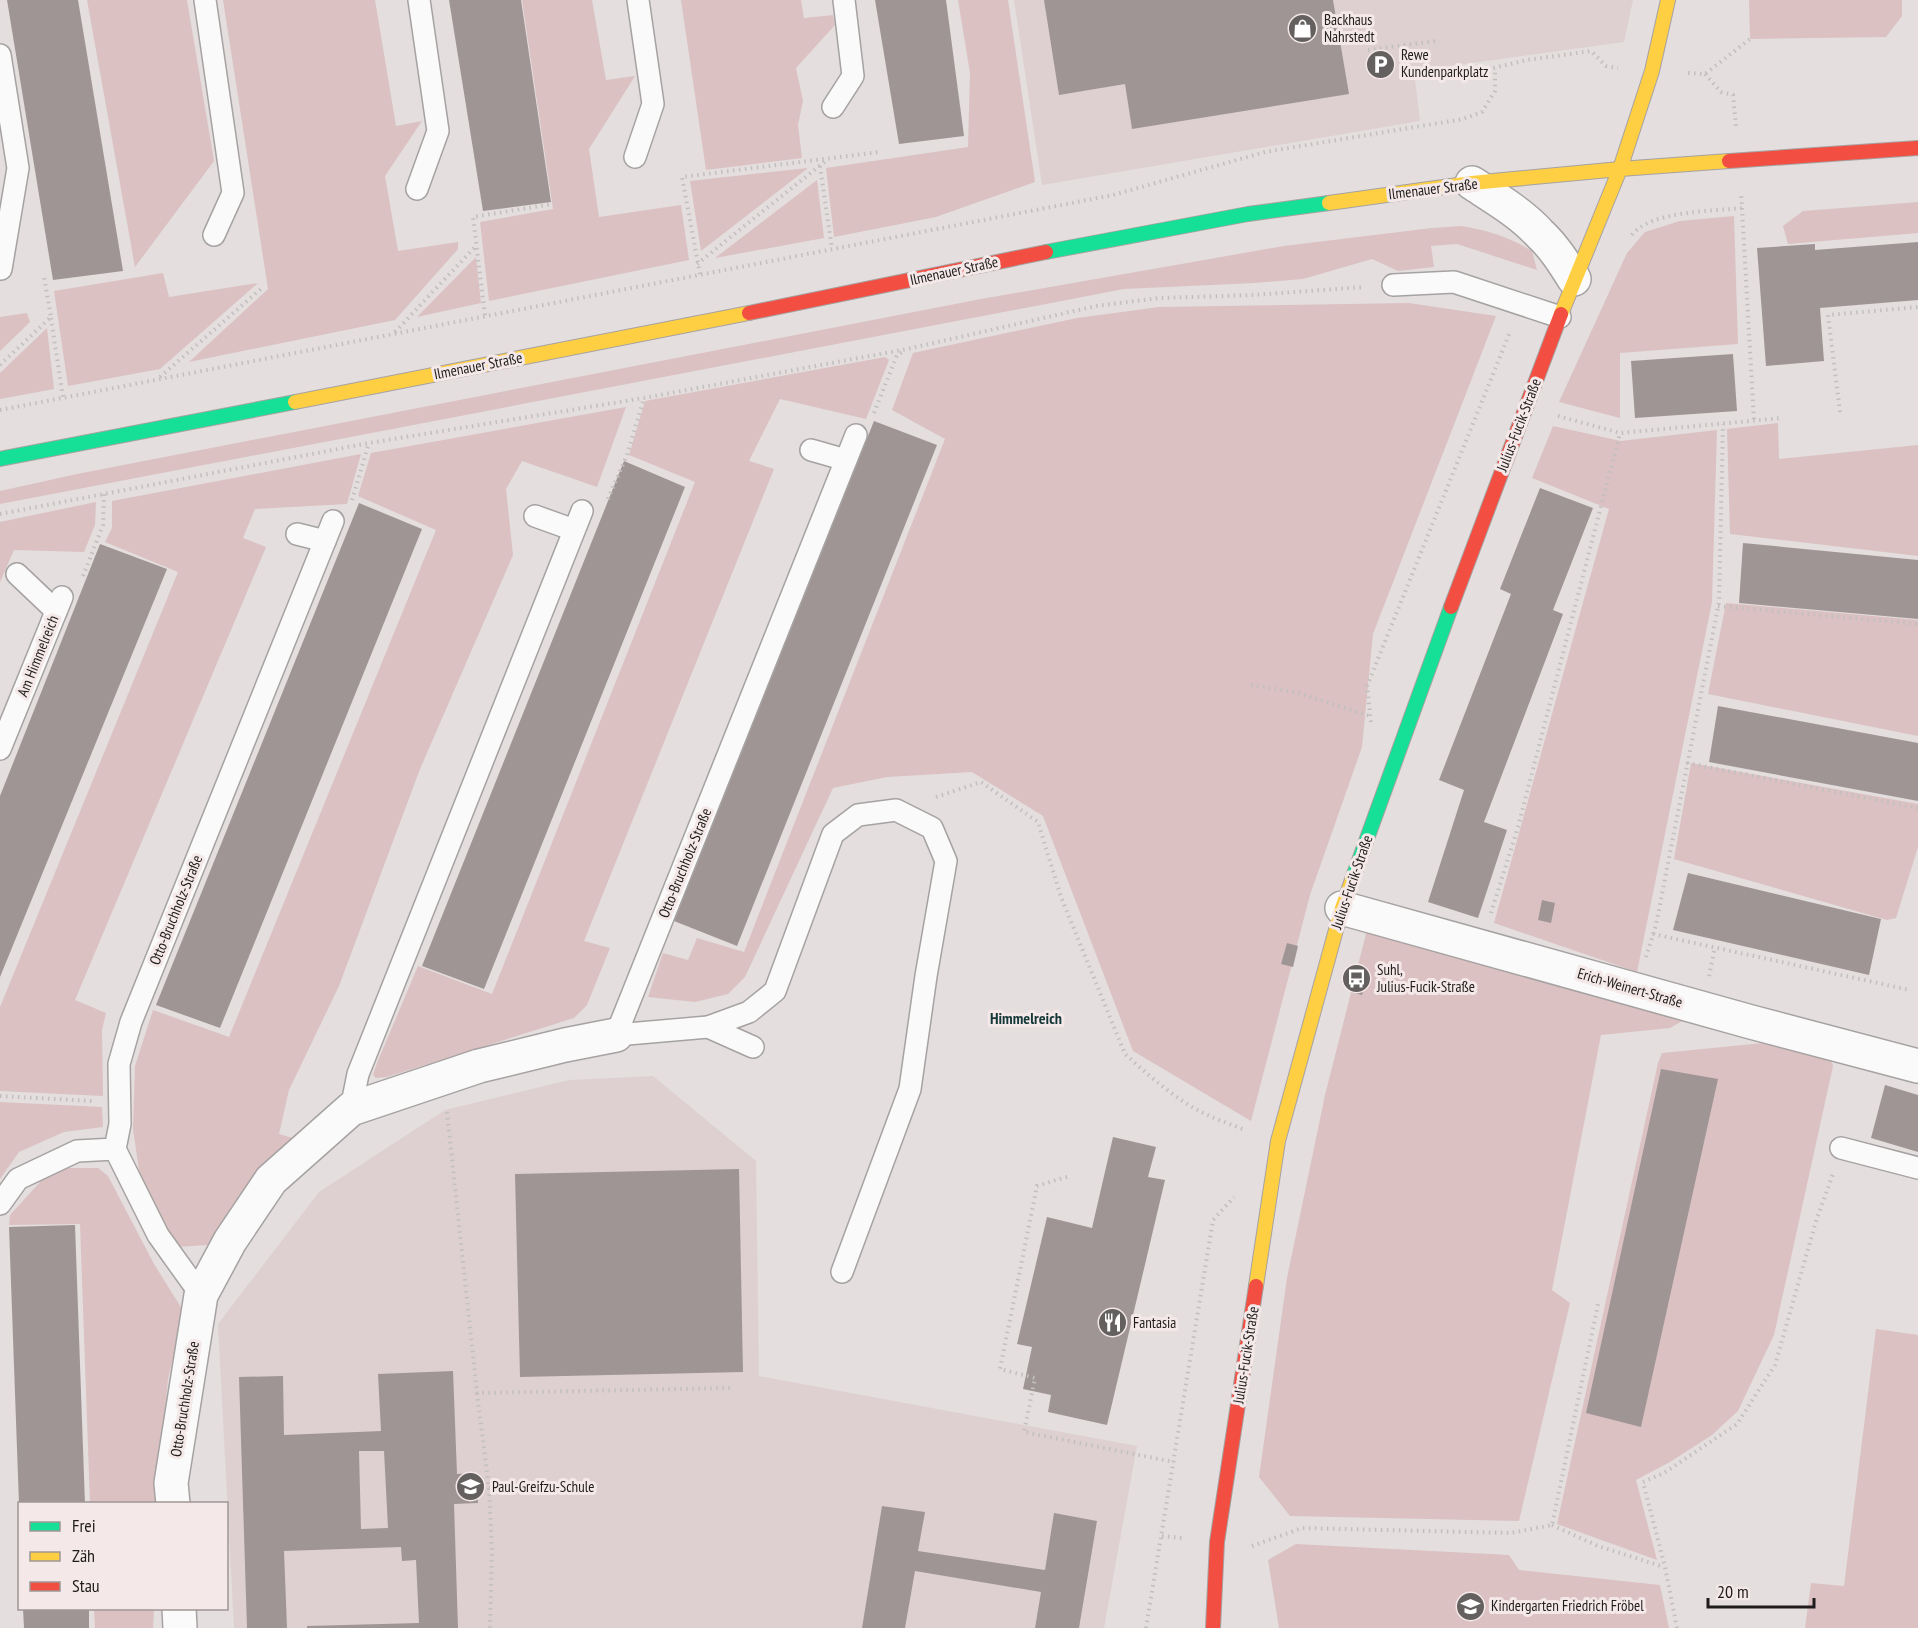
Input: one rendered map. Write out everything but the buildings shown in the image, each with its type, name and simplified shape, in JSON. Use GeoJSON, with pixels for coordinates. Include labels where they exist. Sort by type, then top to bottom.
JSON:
{"type":"FeatureCollection","features":[{"type":"Feature","properties":{"kind":"main road","name":"Julius-Fucik-Straße"},"geometry":{"type":"LineString","coordinates":[[1213,1628],[1217,1542],[1278,1141],[1342,908],[1525,407],[1574,279],[1620,169],[1652,71],[1668,0]]}},
{"type":"Feature","properties":{"kind":"main road","name":"Ilmenauer Straße"},"geometry":{"type":"LineString","coordinates":[[0,459],[818,300],[1078,245],[1248,214],[1472,183],[1620,169],[1918,148]]}},
{"type":"Feature","properties":{"kind":"street"},"geometry":{"type":"LineString","coordinates":[[1472,183],[1539,232],[1558,254],[1574,279]]}},
{"type":"Feature","properties":{"kind":"street","name":"Erich-Weinert-Straße"},"geometry":{"type":"LineString","coordinates":[[1342,908],[1918,1066]]}},
{"type":"Feature","properties":{"kind":"street","name":"Otto-Bruchholz-Straße"},"geometry":{"type":"LineString","coordinates":[[173,1502],[171,1483],[201,1295],[230,1241],[271,1180],[351,1108],[479,1066],[616,1035]]}},
{"type":"Feature","properties":{"kind":"street"},"geometry":{"type":"LineString","coordinates":[[179,1610],[180,1628]]}},
{"type":"Feature","properties":{"kind":"lane"},"geometry":{"type":"LineString","coordinates":[[204,0],[233,193],[214,235]]}},
{"type":"Feature","properties":{"kind":"lane"},"geometry":{"type":"LineString","coordinates":[[417,189],[438,131],[419,0]]}},
{"type":"Feature","properties":{"kind":"lane"},"geometry":{"type":"LineString","coordinates":[[634,157],[653,104],[638,0]]}},
{"type":"Feature","properties":{"kind":"lane"},"geometry":{"type":"LineString","coordinates":[[833,107],[853,76],[844,0]]}},
{"type":"Feature","properties":{"kind":"lane"},"geometry":{"type":"LineString","coordinates":[[0,56],[18,168],[1,269]]}},
{"type":"Feature","properties":{"kind":"lane"},"geometry":{"type":"LineString","coordinates":[[1393,285],[1454,282],[1560,316]]}},
{"type":"Feature","properties":{"kind":"lane","name":"Otto-Bruchholz-Straße"},"geometry":{"type":"LineString","coordinates":[[616,1035],[856,435]]}},
{"type":"Feature","properties":{"kind":"lane"},"geometry":{"type":"LineString","coordinates":[[812,450],[846,460]]}},
{"type":"Feature","properties":{"kind":"lane"},"geometry":{"type":"LineString","coordinates":[[351,1108],[358,1074],[578,521],[535,516]]}},
{"type":"Feature","properties":{"kind":"lane","name":"Otto-Bruchholz-Straße"},"geometry":{"type":"LineString","coordinates":[[115,1149],[120,1124],[119,1064],[131,1022],[333,521]]}},
{"type":"Feature","properties":{"kind":"lane"},"geometry":{"type":"LineString","coordinates":[[297,534],[325,541]]}},
{"type":"Feature","properties":{"kind":"lane"},"geometry":{"type":"LineString","coordinates":[[17,574],[59,604]]}},
{"type":"Feature","properties":{"kind":"lane","name":"Am Himmelreich"},"geometry":{"type":"LineString","coordinates":[[0,749],[59,604]]}},
{"type":"Feature","properties":{"kind":"lane"},"geometry":{"type":"LineString","coordinates":[[616,1035],[708,1026],[749,1012],[775,991],[832,834],[858,815],[896,810],[932,828],[946,861],[926,976],[910,1089],[842,1272]]}},
{"type":"Feature","properties":{"kind":"lane"},"geometry":{"type":"LineString","coordinates":[[708,1026],[753,1047]]}},
{"type":"Feature","properties":{"kind":"lane"},"geometry":{"type":"LineString","coordinates":[[1841,1148],[1918,1168]]}},
{"type":"Feature","properties":{"kind":"lane"},"geometry":{"type":"LineString","coordinates":[[0,1204],[18,1179],[77,1151],[115,1149],[158,1235],[201,1295]]}},
{"type":"Feature","properties":{"kind":"path"},"geometry":{"type":"LineString","coordinates":[[1368,50],[1436,41]]}},
{"type":"Feature","properties":{"kind":"path"},"geometry":{"type":"LineString","coordinates":[[0,410],[1113,195],[1264,152],[1463,119],[1482,112],[1495,91],[1495,68]]}},
{"type":"Feature","properties":{"kind":"path"},"geometry":{"type":"LineString","coordinates":[[1452,75],[1482,71]]}},
{"type":"Feature","properties":{"kind":"path"},"geometry":{"type":"LineString","coordinates":[[700,274],[682,177],[879,152]]}},
{"type":"Feature","properties":{"kind":"path"},"geometry":{"type":"LineString","coordinates":[[697,264],[829,158]]}},
{"type":"Feature","properties":{"kind":"path"},"geometry":{"type":"LineString","coordinates":[[820,165],[832,249]]}},
{"type":"Feature","properties":{"kind":"path"},"geometry":{"type":"LineString","coordinates":[[485,315],[473,217],[552,204]]}},
{"type":"Feature","properties":{"kind":"path"},"geometry":{"type":"LineString","coordinates":[[1742,208],[1754,421]]}},
{"type":"Feature","properties":{"kind":"path"},"geometry":{"type":"LineString","coordinates":[[394,333],[477,245]]}},
{"type":"Feature","properties":{"kind":"path"},"geometry":{"type":"LineString","coordinates":[[44,277],[63,398]]}},
{"type":"Feature","properties":{"kind":"path"},"geometry":{"type":"LineString","coordinates":[[0,514],[369,443],[644,398],[908,349],[1096,306],[1160,298],[1252,296],[1393,285]]}},
{"type":"Feature","properties":{"kind":"path"},"geometry":{"type":"LineString","coordinates":[[158,379],[263,287]]}},
{"type":"Feature","properties":{"kind":"path"},"geometry":{"type":"LineString","coordinates":[[1839,412],[1828,315],[1918,307]]}},
{"type":"Feature","properties":{"kind":"path"},"geometry":{"type":"LineString","coordinates":[[0,365],[51,317]]}},
{"type":"Feature","properties":{"kind":"path"},"geometry":{"type":"LineString","coordinates":[[856,435],[871,419],[897,355],[908,349]]}},
{"type":"Feature","properties":{"kind":"path"},"geometry":{"type":"LineString","coordinates":[[578,521],[607,500],[627,455],[644,398]]}},
{"type":"Feature","properties":{"kind":"path"},"geometry":{"type":"LineString","coordinates":[[1525,407],[1620,433],[1782,418]]}},
{"type":"Feature","properties":{"kind":"path"},"geometry":{"type":"LineString","coordinates":[[1635,989],[1653,934],[1718,606],[1723,424]]}},
{"type":"Feature","properties":{"kind":"path"},"geometry":{"type":"LineString","coordinates":[[1481,946],[1518,827],[1620,433]]}},
{"type":"Feature","properties":{"kind":"path"},"geometry":{"type":"LineString","coordinates":[[333,521],[349,510],[369,443]]}},
{"type":"Feature","properties":{"kind":"path"},"geometry":{"type":"LineString","coordinates":[[59,604],[78,588],[103,525],[104,494]]}},
{"type":"Feature","properties":{"kind":"path"},"geometry":{"type":"LineString","coordinates":[[1718,606],[1918,624]]}},
{"type":"Feature","properties":{"kind":"path"},"geometry":{"type":"LineString","coordinates":[[1251,685],[1295,692],[1370,716]]}},
{"type":"Feature","properties":{"kind":"path"},"geometry":{"type":"LineString","coordinates":[[1687,763],[1918,808]]}},
{"type":"Feature","properties":{"kind":"path"},"geometry":{"type":"LineString","coordinates":[[896,810],[981,782],[1038,822],[1061,897],[1125,1054],[1183,1102],[1203,1113],[1255,1134]]}},
{"type":"Feature","properties":{"kind":"path"},"geometry":{"type":"LineString","coordinates":[[1653,934],[1910,990]]}},
{"type":"Feature","properties":{"kind":"path"},"geometry":{"type":"LineString","coordinates":[[444,1078],[489,1488],[492,1552],[490,1628]]}},
{"type":"Feature","properties":{"kind":"path"},"geometry":{"type":"LineString","coordinates":[[0,1096],[120,1102]]}},
{"type":"Feature","properties":{"kind":"path"},"geometry":{"type":"LineString","coordinates":[[1677,1628],[1665,1567],[1643,1482],[1664,1473],[1737,1424],[1775,1365],[1816,1221],[1834,1172]]}},
{"type":"Feature","properties":{"kind":"path"},"geometry":{"type":"LineString","coordinates":[[1067,1177],[1037,1186],[999,1369],[1035,1378],[1024,1432],[1174,1462]]}},
{"type":"Feature","properties":{"kind":"path"},"geometry":{"type":"LineString","coordinates":[[1552,1525],[1599,1300]]}},
{"type":"Feature","properties":{"kind":"path"},"geometry":{"type":"LineString","coordinates":[[477,1392],[731,1388]]}},
{"type":"Feature","properties":{"kind":"path"},"geometry":{"type":"LineString","coordinates":[[489,1488],[545,1485]]}},
{"type":"Feature","properties":{"kind":"path"},"geometry":{"type":"LineString","coordinates":[[1162,1536],[1250,1547],[1302,1528],[1511,1533],[1552,1525],[1598,1546],[1665,1567]]}},
{"type":"Feature","properties":{"kind":"shaded area"},"geometry":{"type":"Polygon","coordinates":[[[87,0],[187,0],[214,161],[135,267],[87,0]]]}},
{"type":"Feature","properties":{"kind":"shaded area"},"geometry":{"type":"Polygon","coordinates":[[[223,0],[375,0],[396,126],[422,121],[385,176],[398,251],[458,242],[458,249],[395,320],[189,362],[268,289],[223,0]]]}},
{"type":"Feature","properties":{"kind":"shaded area"},"geometry":{"type":"Polygon","coordinates":[[[522,0],[592,0],[606,80],[635,76],[589,149],[599,217],[681,205],[689,260],[489,301],[480,222],[553,209],[522,0]]]}},
{"type":"Feature","properties":{"kind":"shaded area"},"geometry":{"type":"Polygon","coordinates":[[[681,0],[801,0],[804,18],[833,15],[835,25],[796,68],[803,101],[798,125],[802,158],[706,170],[681,0]]]}},
{"type":"Feature","properties":{"kind":"shaded area"},"geometry":{"type":"Polygon","coordinates":[[[958,0],[1008,0],[1035,182],[936,217],[834,237],[826,168],[968,147],[970,73],[958,0]]]}},
{"type":"Feature","properties":{"kind":"shaded area"},"geometry":{"type":"Polygon","coordinates":[[[1014,0],[1633,0],[1624,42],[1414,71],[1420,121],[1042,185],[1014,0]]]}},
{"type":"Feature","properties":{"kind":"shaded area"},"geometry":{"type":"Polygon","coordinates":[[[1749,0],[1902,0],[1902,16],[1886,37],[1750,39],[1749,0]]]}},
{"type":"Feature","properties":{"kind":"shaded area"},"geometry":{"type":"Polygon","coordinates":[[[808,168],[701,251],[690,181],[808,168]]]}},
{"type":"Feature","properties":{"kind":"shaded area"},"geometry":{"type":"Polygon","coordinates":[[[817,180],[824,238],[715,258],[817,180]]]}},
{"type":"Feature","properties":{"kind":"shaded area"},"geometry":{"type":"Polygon","coordinates":[[[1918,202],[1918,233],[1788,244],[1783,226],[1803,211],[1918,202]]]}},
{"type":"Feature","properties":{"kind":"shaded area"},"geometry":{"type":"Polygon","coordinates":[[[1734,216],[1738,344],[1620,353],[1620,418],[1559,402],[1627,253],[1645,232],[1680,221],[1734,216]]]}},
{"type":"Feature","properties":{"kind":"shaded area"},"geometry":{"type":"Polygon","coordinates":[[[1461,226],[1498,235],[1532,251],[1537,270],[1457,244],[1431,246],[1434,267],[1398,271],[1372,259],[1303,279],[1124,289],[0,504],[0,491],[77,474],[981,299],[1284,246],[1461,226]]]}},
{"type":"Feature","properties":{"kind":"shaded area"},"geometry":{"type":"Polygon","coordinates":[[[476,257],[481,303],[417,317],[476,257]]]}},
{"type":"Feature","properties":{"kind":"shaded area"},"geometry":{"type":"Polygon","coordinates":[[[163,273],[169,297],[258,283],[160,369],[68,386],[54,291],[163,273]]]}},
{"type":"Feature","properties":{"kind":"shaded area"},"geometry":{"type":"Polygon","coordinates":[[[1409,303],[1496,316],[1373,634],[1362,747],[1310,895],[1251,1121],[1133,1051],[1043,816],[972,772],[887,777],[833,788],[745,977],[728,994],[695,1002],[648,997],[663,953],[688,960],[697,938],[744,952],[945,439],[892,410],[913,353],[1077,318],[1159,307],[1409,303]]]}},
{"type":"Feature","properties":{"kind":"shaded area"},"geometry":{"type":"Polygon","coordinates":[[[27,313],[30,322],[0,351],[0,317],[27,313]]]}},
{"type":"Feature","properties":{"kind":"shaded area"},"geometry":{"type":"Polygon","coordinates":[[[47,328],[54,389],[0,399],[0,373],[47,328]]]}},
{"type":"Feature","properties":{"kind":"shaded area"},"geometry":{"type":"Polygon","coordinates":[[[885,357],[889,360],[866,419],[780,399],[749,461],[774,469],[584,941],[610,948],[587,1005],[574,1018],[387,1077],[376,1078],[373,1075],[377,1063],[418,966],[492,994],[695,482],[629,455],[645,401],[885,357]]]}},
{"type":"Feature","properties":{"kind":"shaded area"},"geometry":{"type":"Polygon","coordinates":[[[626,407],[597,487],[522,461],[506,489],[513,555],[420,769],[339,986],[289,1090],[279,1134],[296,1139],[221,1225],[208,1245],[176,1247],[154,1210],[140,1177],[133,1129],[135,1066],[153,1010],[229,1037],[436,530],[358,496],[371,453],[626,407]]]}},
{"type":"Feature","properties":{"kind":"shaded area"},"geometry":{"type":"Polygon","coordinates":[[[1778,423],[1779,459],[1918,445],[1918,556],[1730,534],[1727,429],[1778,423]]]}},
{"type":"Feature","properties":{"kind":"shaded area"},"geometry":{"type":"Polygon","coordinates":[[[1553,426],[1621,441],[1717,430],[1712,602],[1637,972],[1494,923],[1609,509],[1532,478],[1553,426]]]}},
{"type":"Feature","properties":{"kind":"shaded area"},"geometry":{"type":"Polygon","coordinates":[[[361,454],[347,504],[255,509],[243,538],[266,547],[75,1000],[106,1013],[102,1030],[103,1096],[0,1091],[0,1007],[178,572],[105,542],[112,528],[112,501],[361,454]]]}},
{"type":"Feature","properties":{"kind":"shaded area"},"geometry":{"type":"Polygon","coordinates":[[[96,502],[95,525],[84,552],[14,550],[0,582],[0,522],[96,502]]]}},
{"type":"Feature","properties":{"kind":"shaded area"},"geometry":{"type":"Polygon","coordinates":[[[1726,603],[1918,620],[1918,736],[1708,694],[1726,603]]]}},
{"type":"Feature","properties":{"kind":"shaded area"},"geometry":{"type":"Polygon","coordinates":[[[1691,763],[1918,804],[1918,847],[1896,918],[1887,920],[1674,859],[1691,763]]]}},
{"type":"Feature","properties":{"kind":"shaded area"},"geometry":{"type":"Polygon","coordinates":[[[1368,926],[1693,1015],[1670,1028],[1601,1035],[1552,1290],[1570,1303],[1519,1521],[1290,1516],[1259,1477],[1287,1278],[1325,1095],[1368,926]]]}},
{"type":"Feature","properties":{"kind":"shaded area"},"geometry":{"type":"Polygon","coordinates":[[[1763,1043],[1829,1054],[1833,1066],[1774,1335],[1738,1411],[1712,1435],[1670,1462],[1636,1480],[1657,1560],[1557,1524],[1662,1053],[1763,1043]]]}},
{"type":"Feature","properties":{"kind":"shaded area"},"geometry":{"type":"Polygon","coordinates":[[[653,1076],[756,1161],[759,1376],[1137,1446],[1104,1628],[234,1628],[218,1324],[319,1192],[445,1110],[569,1080],[653,1076]]]}},
{"type":"Feature","properties":{"kind":"shaded area"},"geometry":{"type":"Polygon","coordinates":[[[0,1102],[102,1107],[103,1127],[64,1132],[19,1152],[0,1179],[0,1102]]]}},
{"type":"Feature","properties":{"kind":"shaded area"},"geometry":{"type":"Polygon","coordinates":[[[66,1168],[98,1168],[108,1176],[154,1264],[184,1312],[168,1379],[156,1502],[90,1502],[80,1224],[9,1225],[10,1215],[42,1180],[66,1168]]]}},
{"type":"Feature","properties":{"kind":"shaded area"},"geometry":{"type":"Polygon","coordinates":[[[1876,1329],[1918,1335],[1918,1628],[1805,1628],[1811,1583],[1844,1586],[1876,1329]]]}},
{"type":"Feature","properties":{"kind":"shaded area","name":"Kindergarten Friedrich Fröbel"},"geometry":{"type":"Polygon","coordinates":[[[1296,1544],[1509,1555],[1519,1570],[1660,1585],[1669,1628],[1279,1628],[1268,1560],[1296,1544]]]}},
{"type":"Feature","properties":{"kind":"shaded area"},"geometry":{"type":"Polygon","coordinates":[[[94,1610],[154,1610],[153,1628],[95,1628],[94,1610]]]}},
{"type":"Feature","properties":{"kind":"traffic: fast"},"geometry":{"type":"LineString","coordinates":[[1046,252],[1248,214],[1329,203]]}},
{"type":"Feature","properties":{"kind":"traffic: fast"},"geometry":{"type":"LineString","coordinates":[[0,459],[295,402]]}},
{"type":"Feature","properties":{"kind":"traffic: fast"},"geometry":{"type":"LineString","coordinates":[[1352,880],[1451,607]]}},
{"type":"Feature","properties":{"kind":"traffic: slow"},"geometry":{"type":"LineString","coordinates":[[1561,314],[1620,169],[1652,71],[1668,0]]}},
{"type":"Feature","properties":{"kind":"traffic: slow"},"geometry":{"type":"LineString","coordinates":[[1329,203],[1472,183],[1729,161]]}},
{"type":"Feature","properties":{"kind":"traffic: slow"},"geometry":{"type":"LineString","coordinates":[[295,402],[749,313]]}},
{"type":"Feature","properties":{"kind":"traffic: slow"},"geometry":{"type":"LineString","coordinates":[[1256,1286],[1278,1141],[1342,908],[1352,880]]}},
{"type":"Feature","properties":{"kind":"traffic: jam"},"geometry":{"type":"LineString","coordinates":[[1729,161],[1918,148]]}},
{"type":"Feature","properties":{"kind":"traffic: jam"},"geometry":{"type":"LineString","coordinates":[[749,313],[1046,252]]}},
{"type":"Feature","properties":{"kind":"traffic: jam"},"geometry":{"type":"LineString","coordinates":[[1451,607],[1561,314]]}},
{"type":"Feature","properties":{"kind":"traffic: jam"},"geometry":{"type":"LineString","coordinates":[[1213,1628],[1217,1542],[1256,1286]]}},
{"type":"Feature","properties":{"kind":"place","name":"Backhaus Nahrstedt"},"geometry":{"type":"Point","coordinates":[1303,29]}},
{"type":"Feature","properties":{"kind":"place","name":"Rewe Kundenparkplatz"},"geometry":{"type":"Point","coordinates":[1380,64]}},
{"type":"Feature","properties":{"kind":"place","name":"Suhl, Julius-Fucik-Straße"},"geometry":{"type":"Point","coordinates":[1356,979]}},
{"type":"Feature","properties":{"kind":"place","name":"Fantasia"},"geometry":{"type":"Point","coordinates":[1112,1323]}},
{"type":"Feature","properties":{"kind":"place","name":"Paul-Greifzu-Schule"},"geometry":{"type":"Point","coordinates":[471,1487]}},
{"type":"Feature","properties":{"kind":"place","name":"Kindergarten Friedrich Fröbel"},"geometry":{"type":"Point","coordinates":[1470,1606]}},
{"type":"Feature","properties":{"kind":"district","name":"Himmelreich"},"geometry":{"type":"Point","coordinates":[1026,1018]}}]}
